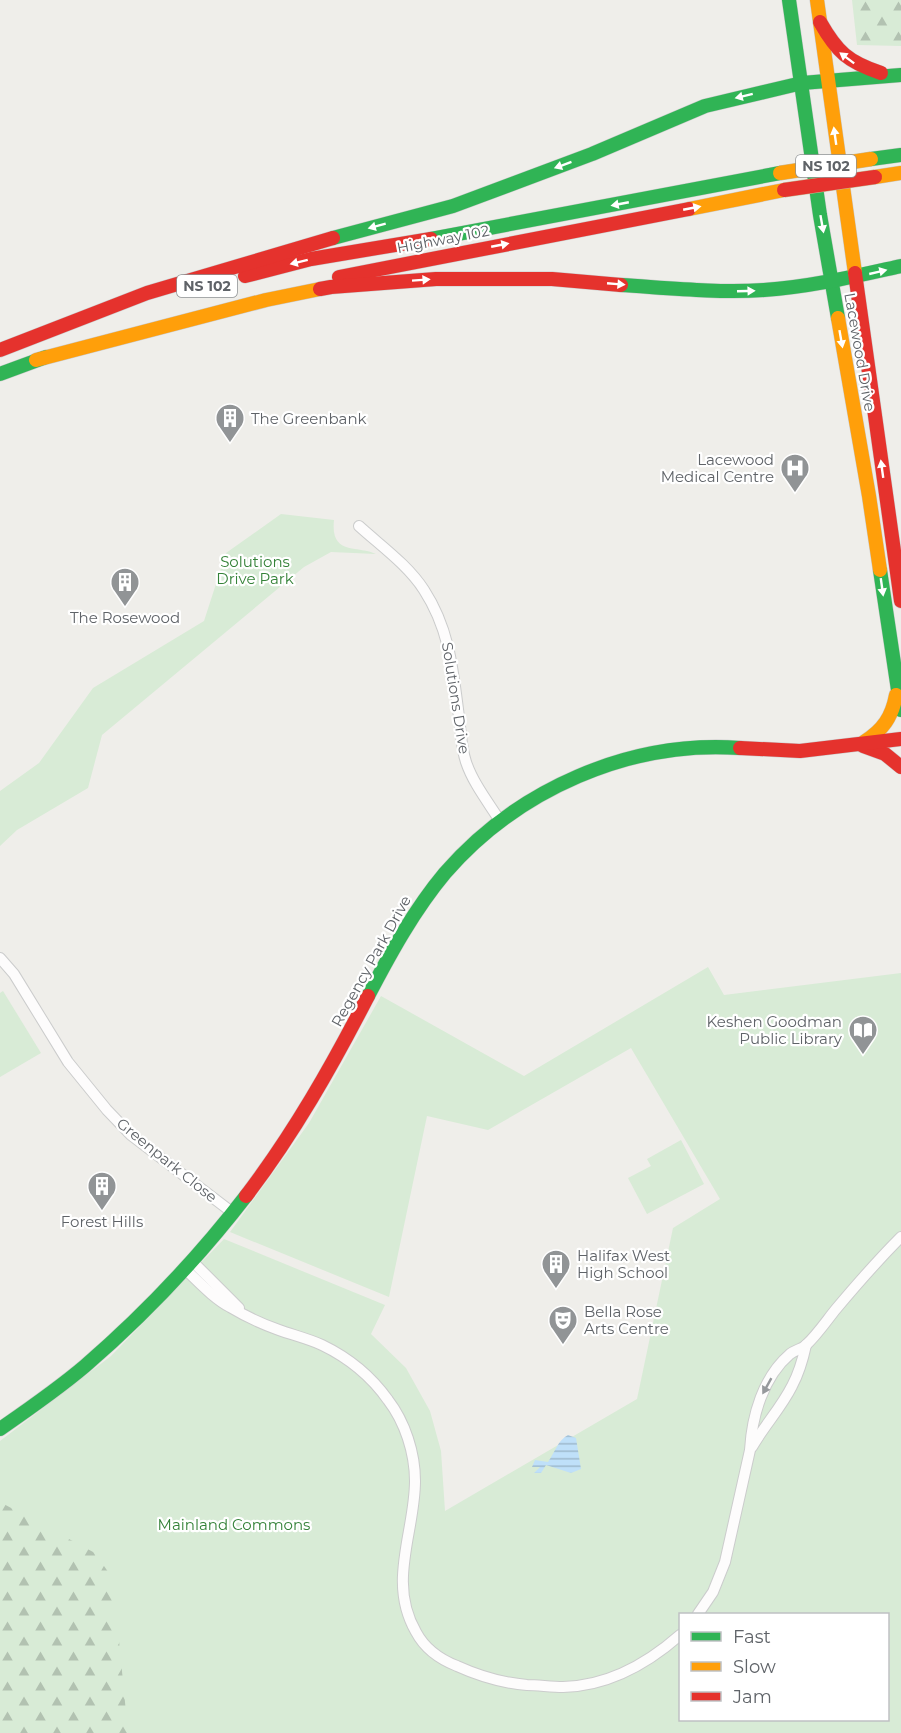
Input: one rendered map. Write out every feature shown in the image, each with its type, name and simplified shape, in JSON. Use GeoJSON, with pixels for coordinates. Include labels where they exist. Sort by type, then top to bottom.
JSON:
{"type":"FeatureCollection","features":[{"type":"Feature","properties":{"kind":"main road","name":"Lacewood Drive"},"geometry":{"type":"LineString","coordinates":[[789,0],[813,172],[874,529],[901,710]]}},
{"type":"Feature","properties":{"kind":"main road","name":"Lacewood Drive"},"geometry":{"type":"LineString","coordinates":[[817,0],[855,277],[895,526],[901,601]]}},
{"type":"Feature","properties":{"kind":"main road"},"geometry":{"type":"LineString","coordinates":[[820,22],[832,45],[858,66],[895,75]]}},
{"type":"Feature","properties":{"kind":"main road"},"geometry":{"type":"LineString","coordinates":[[0,352],[147,293],[318,242],[453,206],[592,154],[705,106],[801,83],[895,75]]}},
{"type":"Feature","properties":{"kind":"main road","name":"Highway 102"},"geometry":{"type":"LineString","coordinates":[[0,352],[228,280],[312,259],[419,242],[780,173],[901,155]]}},
{"type":"Feature","properties":{"kind":"main road","name":"Highway 102"},"geometry":{"type":"LineString","coordinates":[[0,374],[36,360],[316,281],[784,190],[901,173]]}},
{"type":"Feature","properties":{"kind":"main road"},"geometry":{"type":"LineString","coordinates":[[36,360],[266,300],[331,287],[436,279],[552,279],[688,290],[766,290],[855,277],[901,266]]}},
{"type":"Feature","properties":{"kind":"main road"},"geometry":{"type":"LineString","coordinates":[[860,745],[882,730],[889,721],[898,686]]}},
{"type":"Feature","properties":{"kind":"main road","name":"Regency Park Drive"},"geometry":{"type":"LineString","coordinates":[[0,1429],[77,1374],[140,1317],[233,1214],[290,1134],[330,1068],[406,926],[456,860],[478,838],[500,821],[533,799],[565,782],[618,762],[650,754],[682,748],[717,747],[793,751],[901,739]]}},
{"type":"Feature","properties":{"kind":"main road"},"geometry":{"type":"LineString","coordinates":[[860,745],[885,754],[901,767]]}},
{"type":"Feature","properties":{"kind":"street","name":"Solutions Drive"},"geometry":{"type":"LineString","coordinates":[[359,526],[400,562],[424,589],[440,619],[452,657],[462,746],[466,762],[473,778],[500,821]]}},
{"type":"Feature","properties":{"kind":"street"},"geometry":{"type":"LineString","coordinates":[[874,529],[895,526]]}},
{"type":"Feature","properties":{"kind":"street","name":"Greenpark Close"},"geometry":{"type":"LineString","coordinates":[[0,958],[14,974],[68,1062],[107,1110],[131,1134],[233,1214]]}},
{"type":"Feature","properties":{"kind":"street"},"geometry":{"type":"LineString","coordinates":[[699,1613],[713,1592],[725,1562],[750,1450],[755,1412],[764,1389],[791,1353],[806,1345],[854,1287],[901,1236]]}},
{"type":"Feature","properties":{"kind":"street"},"geometry":{"type":"LineString","coordinates":[[189,1265],[246,1315],[260,1323],[320,1344],[343,1356],[369,1376],[389,1400],[406,1434],[412,1454],[415,1480],[403,1567],[402,1588],[405,1607],[420,1640],[430,1651],[446,1662],[477,1675],[515,1684],[570,1687],[600,1682],[622,1674],[651,1658],[679,1637]]}},
{"type":"Feature","properties":{"kind":"street"},"geometry":{"type":"LineString","coordinates":[[750,1450],[793,1386],[806,1345]]}},
{"type":"Feature","properties":{"kind":"green space"},"geometry":{"type":"Polygon","coordinates":[[[852,0],[901,0],[901,46],[857,45],[852,0]]]}},
{"type":"Feature","properties":{"kind":"green space","name":"Solutions Drive Park"},"geometry":{"type":"Polygon","coordinates":[[[281,514],[334,520],[336,539],[341,544],[376,554],[331,552],[304,567],[102,735],[88,788],[17,830],[0,846],[0,791],[39,763],[93,688],[204,621],[226,553],[281,514]]]}},
{"type":"Feature","properties":{"kind":"green space","name":"Mainland Commons"},"geometry":{"type":"Polygon","coordinates":[[[708,967],[724,995],[901,973],[901,1733],[0,1733],[0,1441],[111,1356],[224,1239],[385,1305],[371,1334],[406,1368],[430,1411],[441,1451],[445,1511],[637,1399],[673,1228],[720,1199],[631,1048],[488,1130],[427,1116],[389,1297],[230,1232],[309,1123],[381,996],[524,1076],[708,967]]]}},
{"type":"Feature","properties":{"kind":"green space"},"geometry":{"type":"Polygon","coordinates":[[[3,991],[41,1053],[0,1077],[0,993],[3,991]]]}},
{"type":"Feature","properties":{"kind":"green space"},"geometry":{"type":"Polygon","coordinates":[[[681,1140],[704,1184],[647,1214],[628,1178],[651,1166],[647,1159],[681,1140]]]}},
{"type":"Feature","properties":{"kind":"green space"},"geometry":{"type":"Polygon","coordinates":[[[0,1502],[95,1553],[113,1579],[128,1733],[0,1733],[0,1502]]]}},
{"type":"Feature","properties":{"kind":"water"},"geometry":{"type":"Polygon","coordinates":[[[568,1435],[576,1438],[581,1469],[571,1473],[546,1465],[541,1473],[534,1473],[540,1467],[532,1467],[535,1460],[548,1462],[559,1443],[568,1435]]]}},
{"type":"Feature","properties":{"kind":"traffic: fast"},"geometry":{"type":"LineString","coordinates":[[789,0],[820,215],[838,318]]}},
{"type":"Feature","properties":{"kind":"traffic: fast"},"geometry":{"type":"LineString","coordinates":[[333,238],[453,206],[592,154],[705,106],[802,83],[901,75]]}},
{"type":"Feature","properties":{"kind":"traffic: fast"},"geometry":{"type":"LineString","coordinates":[[871,159],[901,155]]}},
{"type":"Feature","properties":{"kind":"traffic: fast"},"geometry":{"type":"LineString","coordinates":[[431,239],[780,173]]}},
{"type":"Feature","properties":{"kind":"traffic: fast"},"geometry":{"type":"LineString","coordinates":[[621,285],[711,291],[782,289],[901,266]]}},
{"type":"Feature","properties":{"kind":"traffic: fast"},"geometry":{"type":"LineString","coordinates":[[0,374],[46,357]]}},
{"type":"Feature","properties":{"kind":"traffic: fast"},"geometry":{"type":"LineString","coordinates":[[880,570],[901,710]]}},
{"type":"Feature","properties":{"kind":"traffic: fast"},"geometry":{"type":"LineString","coordinates":[[368,996],[403,933],[434,887],[474,843],[506,817],[578,776],[617,762],[657,752],[698,748],[740,748]]}},
{"type":"Feature","properties":{"kind":"traffic: fast"},"geometry":{"type":"LineString","coordinates":[[0,1429],[43,1399],[107,1347],[190,1264],[246,1196]]}},
{"type":"Feature","properties":{"kind":"traffic: slow"},"geometry":{"type":"LineString","coordinates":[[817,0],[855,273]]}},
{"type":"Feature","properties":{"kind":"traffic: slow"},"geometry":{"type":"LineString","coordinates":[[780,173],[871,159]]}},
{"type":"Feature","properties":{"kind":"traffic: slow"},"geometry":{"type":"LineString","coordinates":[[875,177],[901,173]]}},
{"type":"Feature","properties":{"kind":"traffic: slow"},"geometry":{"type":"LineString","coordinates":[[689,209],[784,190]]}},
{"type":"Feature","properties":{"kind":"traffic: slow"},"geometry":{"type":"LineString","coordinates":[[36,360],[266,300],[320,289]]}},
{"type":"Feature","properties":{"kind":"traffic: slow"},"geometry":{"type":"LineString","coordinates":[[838,318],[880,570]]}},
{"type":"Feature","properties":{"kind":"traffic: slow"},"geometry":{"type":"LineString","coordinates":[[864,742],[886,722],[896,695]]}},
{"type":"Feature","properties":{"kind":"traffic: jam"},"geometry":{"type":"LineString","coordinates":[[820,22],[844,55],[860,65],[881,73]]}},
{"type":"Feature","properties":{"kind":"traffic: jam"},"geometry":{"type":"LineString","coordinates":[[784,190],[875,177]]}},
{"type":"Feature","properties":{"kind":"traffic: jam"},"geometry":{"type":"LineString","coordinates":[[339,277],[689,209]]}},
{"type":"Feature","properties":{"kind":"traffic: jam"},"geometry":{"type":"LineString","coordinates":[[0,350],[147,293],[333,238]]}},
{"type":"Feature","properties":{"kind":"traffic: jam"},"geometry":{"type":"LineString","coordinates":[[245,276],[311,259],[431,239]]}},
{"type":"Feature","properties":{"kind":"traffic: jam"},"geometry":{"type":"LineString","coordinates":[[855,273],[901,601]]}},
{"type":"Feature","properties":{"kind":"traffic: jam"},"geometry":{"type":"LineString","coordinates":[[320,289],[436,279],[552,279],[621,285]]}},
{"type":"Feature","properties":{"kind":"traffic: jam"},"geometry":{"type":"LineString","coordinates":[[740,748],[800,751],[901,739]]}},
{"type":"Feature","properties":{"kind":"traffic: jam"},"geometry":{"type":"LineString","coordinates":[[863,746],[885,754],[901,767]]}},
{"type":"Feature","properties":{"kind":"traffic: jam"},"geometry":{"type":"LineString","coordinates":[[246,1196],[312,1099],[368,996]]}},
{"type":"Feature","properties":{"kind":"place","name":"The Greenbank"},"geometry":{"type":"Point","coordinates":[230,444]}},
{"type":"Feature","properties":{"kind":"place","name":"Lacewood Medical Centre"},"geometry":{"type":"Point","coordinates":[795,494]}},
{"type":"Feature","properties":{"kind":"place","name":"The Rosewood"},"geometry":{"type":"Point","coordinates":[125,608]}},
{"type":"Feature","properties":{"kind":"place","name":"Keshen Goodman Public Library"},"geometry":{"type":"Point","coordinates":[863,1056]}},
{"type":"Feature","properties":{"kind":"place","name":"Forest Hills"},"geometry":{"type":"Point","coordinates":[102,1212]}},
{"type":"Feature","properties":{"kind":"place","name":"Halifax West High School"},"geometry":{"type":"Point","coordinates":[556,1290]}},
{"type":"Feature","properties":{"kind":"place","name":"Bella Rose Arts Centre"},"geometry":{"type":"Point","coordinates":[563,1346]}}]}
